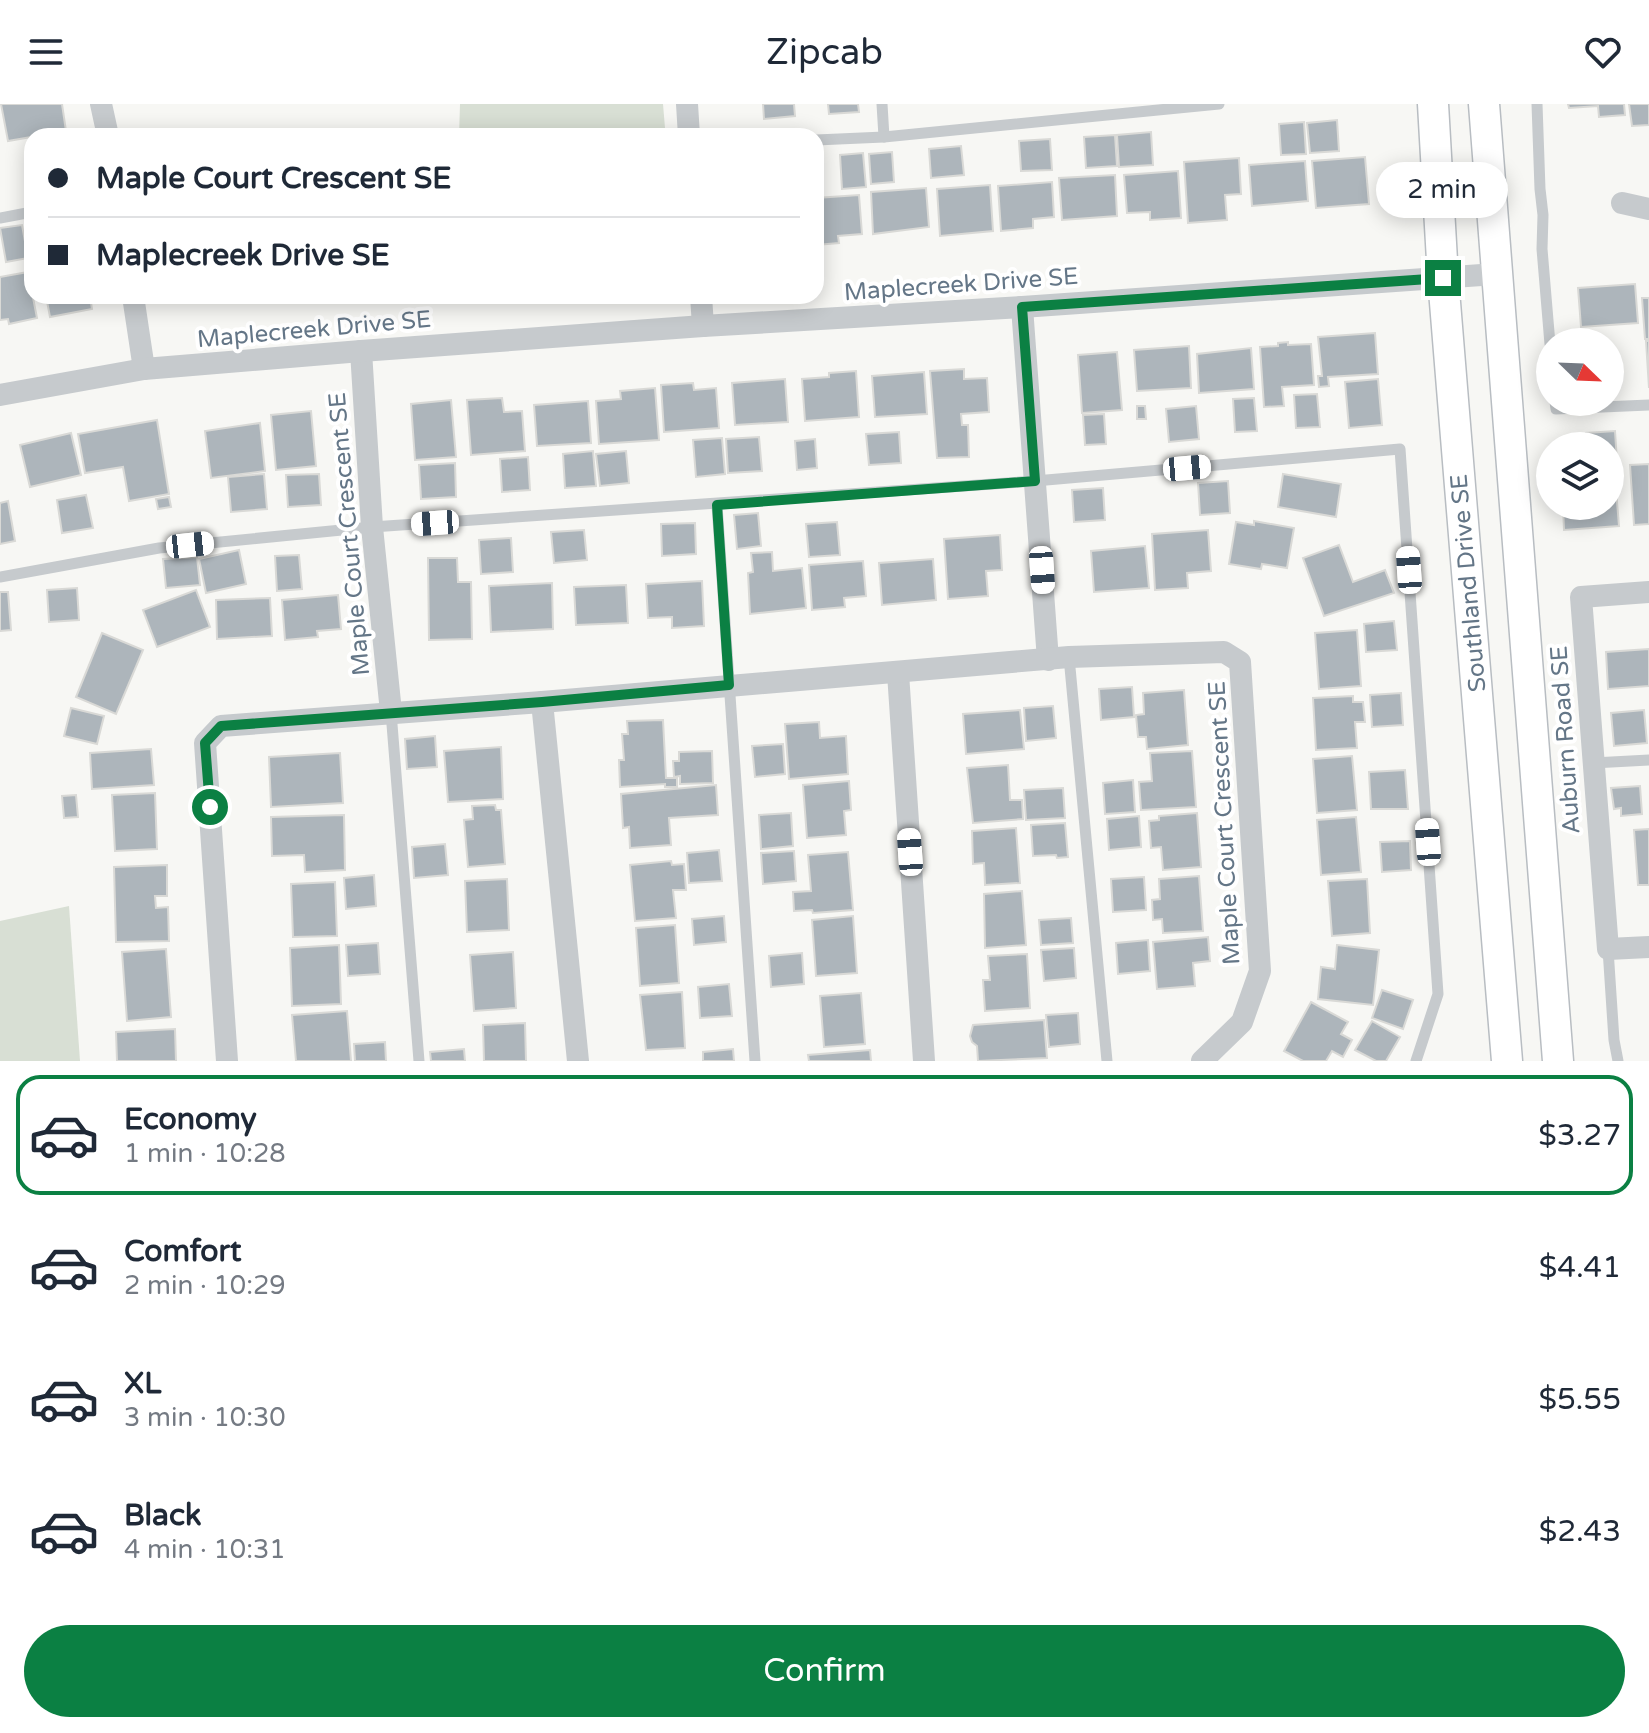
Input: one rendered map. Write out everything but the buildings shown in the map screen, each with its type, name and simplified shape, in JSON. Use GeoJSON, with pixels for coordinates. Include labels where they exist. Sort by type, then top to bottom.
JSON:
{"type":"FeatureCollection","features":[{"type":"Feature","properties":{"kind":"main road","name":"Southland Drive SE"},"geometry":{"type":"LineString","coordinates":[[1433,104],[1443,278],[1507,1061]]}},
{"type":"Feature","properties":{"kind":"main road"},"geometry":{"type":"LineString","coordinates":[[1484,104],[1558,1061]]}},
{"type":"Feature","properties":{"kind":"street"},"geometry":{"type":"LineString","coordinates":[[101,104],[106,128]]}},
{"type":"Feature","properties":{"kind":"street"},"geometry":{"type":"LineString","coordinates":[[687,104],[688,128]]}},
{"type":"Feature","properties":{"kind":"street"},"geometry":{"type":"LineString","coordinates":[[1622,203],[1649,209]]}},
{"type":"Feature","properties":{"kind":"street","name":"Maplecreek Drive SE"},"geometry":{"type":"LineString","coordinates":[[0,395],[144,369],[361,351],[1496,274]]}},
{"type":"Feature","properties":{"kind":"street"},"geometry":{"type":"LineString","coordinates":[[134,304],[144,369]]}},
{"type":"Feature","properties":{"kind":"street"},"geometry":{"type":"LineString","coordinates":[[702,304],[703,326]]}},
{"type":"Feature","properties":{"kind":"street"},"geometry":{"type":"LineString","coordinates":[[1022,307],[1035,481],[1058,658]]}},
{"type":"Feature","properties":{"kind":"street","name":"Maple Court Crescent SE"},"geometry":{"type":"LineString","coordinates":[[361,351],[372,527],[391,712]]}},
{"type":"Feature","properties":{"kind":"street","name":"Auburn Road SE"},"geometry":{"type":"LineString","coordinates":[[1608,949],[1581,597],[1649,592]]}},
{"type":"Feature","properties":{"kind":"street","name":"Maple Court Crescent SE"},"geometry":{"type":"LineString","coordinates":[[227,1061],[205,743],[221,726],[1058,658],[1224,652],[1240,662],[1260,971],[1242,1022],[1202,1061]]}},
{"type":"Feature","properties":{"kind":"street"},"geometry":{"type":"LineString","coordinates":[[898,673],[924,1061]]}},
{"type":"Feature","properties":{"kind":"street"},"geometry":{"type":"LineString","coordinates":[[542,702],[578,1061]]}},
{"type":"Feature","properties":{"kind":"street"},"geometry":{"type":"LineString","coordinates":[[1608,949],[1649,947]]}},
{"type":"Feature","properties":{"kind":"lane"},"geometry":{"type":"LineString","coordinates":[[882,104],[884,137]]}},
{"type":"Feature","properties":{"kind":"lane"},"geometry":{"type":"LineString","coordinates":[[824,140],[884,137],[1219,104]]}},
{"type":"Feature","properties":{"kind":"lane"},"geometry":{"type":"LineString","coordinates":[[1537,104],[1542,249],[1549,328]]}},
{"type":"Feature","properties":{"kind":"lane"},"geometry":{"type":"LineString","coordinates":[[0,218],[24,214]]}},
{"type":"Feature","properties":{"kind":"lane"},"geometry":{"type":"LineString","coordinates":[[1624,406],[1649,405]]}},
{"type":"Feature","properties":{"kind":"lane"},"geometry":{"type":"LineString","coordinates":[[0,577],[159,548],[372,527],[1035,481],[1400,449],[1438,994],[1416,1061]]}},
{"type":"Feature","properties":{"kind":"lane"},"geometry":{"type":"LineString","coordinates":[[717,505],[755,1061]]}},
{"type":"Feature","properties":{"kind":"lane"},"geometry":{"type":"LineString","coordinates":[[1058,658],[1107,1061]]}},
{"type":"Feature","properties":{"kind":"lane"},"geometry":{"type":"LineString","coordinates":[[391,712],[419,1061]]}},
{"type":"Feature","properties":{"kind":"lane"},"geometry":{"type":"LineString","coordinates":[[1593,763],[1649,760]]}},
{"type":"Feature","properties":{"kind":"lane"},"geometry":{"type":"LineString","coordinates":[[1608,949],[1618,1061]]}},
{"type":"Feature","properties":{"kind":"shaded area"},"geometry":{"type":"Polygon","coordinates":[[[460,104],[663,104],[665,128],[459,128],[460,104]]]}},
{"type":"Feature","properties":{"kind":"shaded area"},"geometry":{"type":"Polygon","coordinates":[[[69,906],[80,1061],[0,1061],[0,921],[69,906]]]}},
{"type":"Feature","properties":{"kind":"route"},"geometry":{"type":"LineString","coordinates":[[210,807],[205,743],[221,726],[729,685],[717,505],[1035,481],[1022,307],[1443,278]]}}]}
